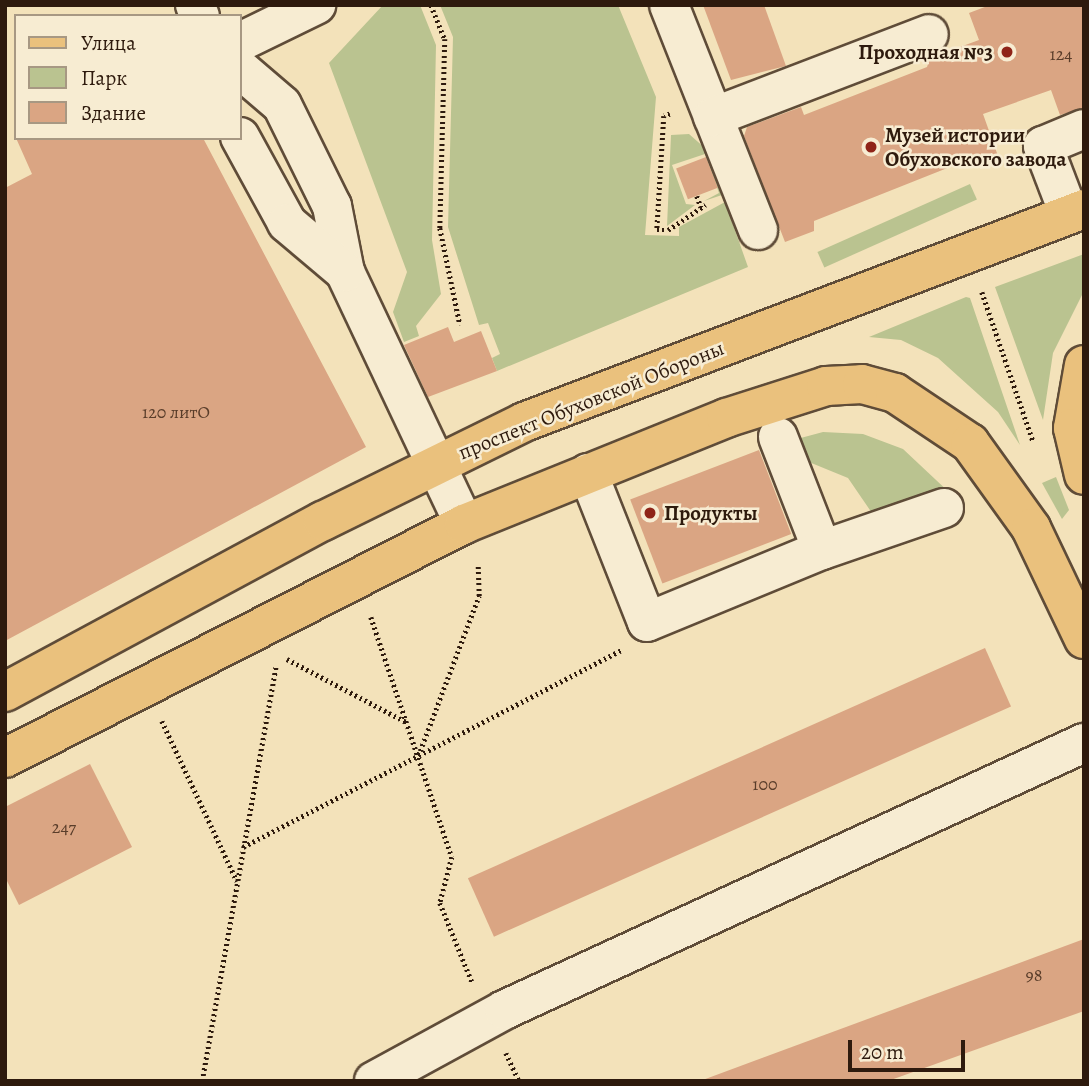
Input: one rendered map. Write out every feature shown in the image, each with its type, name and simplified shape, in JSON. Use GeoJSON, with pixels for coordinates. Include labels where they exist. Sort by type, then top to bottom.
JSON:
{"type":"FeatureCollection","features":[{"type":"Feature","properties":{"kind":"main road","name":"проспект Обуховской Обороны"},"geometry":{"type":"LineString","coordinates":[[5,692],[434,464],[524,422],[1076,212]]}},
{"type":"Feature","properties":{"kind":"main road"},"geometry":{"type":"LineString","coordinates":[[1084,365],[1073,428],[1084,475]]}},
{"type":"Feature","properties":{"kind":"main road"},"geometry":{"type":"LineString","coordinates":[[5,758],[464,524],[588,473],[826,386],[862,384],[931,411],[1004,484],[1084,639]]}},
{"type":"Feature","properties":{"kind":"street"},"geometry":{"type":"LineString","coordinates":[[242,41],[316,5]]}},
{"type":"Feature","properties":{"kind":"street"},"geometry":{"type":"LineString","coordinates":[[669,5],[758,230]]}},
{"type":"Feature","properties":{"kind":"street"},"geometry":{"type":"LineString","coordinates":[[709,108],[929,34]]}},
{"type":"Feature","properties":{"kind":"street"},"geometry":{"type":"LineString","coordinates":[[242,71],[282,105],[332,206],[345,272],[464,524]]}},
{"type":"Feature","properties":{"kind":"street"},"geometry":{"type":"LineString","coordinates":[[1076,212],[1043,146],[1084,129]]}},
{"type":"Feature","properties":{"kind":"street"},"geometry":{"type":"LineString","coordinates":[[242,140],[287,223],[345,272]]}},
{"type":"Feature","properties":{"kind":"street"},"geometry":{"type":"LineString","coordinates":[[778,438],[822,550]]}},
{"type":"Feature","properties":{"kind":"street"},"geometry":{"type":"LineString","coordinates":[[588,473],[647,622],[822,550],[944,508]]}},
{"type":"Feature","properties":{"kind":"street"},"geometry":{"type":"LineString","coordinates":[[374,1081],[490,1017],[1084,743]]}},
{"type":"Feature","properties":{"kind":"path"},"geometry":{"type":"LineString","coordinates":[[431,5],[445,39],[440,228],[460,325]]}},
{"type":"Feature","properties":{"kind":"path"},"geometry":{"type":"LineString","coordinates":[[709,108],[663,116],[657,230],[668,230],[701,207],[743,192]]}},
{"type":"Feature","properties":{"kind":"path"},"geometry":{"type":"LineString","coordinates":[[697,196],[701,207]]}},
{"type":"Feature","properties":{"kind":"path"},"geometry":{"type":"LineString","coordinates":[[982,292],[1037,453]]}},
{"type":"Feature","properties":{"kind":"path"},"geometry":{"type":"LineString","coordinates":[[419,752],[465,641],[479,596],[478,564]]}},
{"type":"Feature","properties":{"kind":"path"},"geometry":{"type":"LineString","coordinates":[[371,617],[419,752],[452,857],[440,902],[519,1081]]}},
{"type":"Feature","properties":{"kind":"path"},"geometry":{"type":"LineString","coordinates":[[243,847],[419,752],[631,644],[647,622]]}},
{"type":"Feature","properties":{"kind":"path"},"geometry":{"type":"LineString","coordinates":[[287,659],[409,724]]}},
{"type":"Feature","properties":{"kind":"path"},"geometry":{"type":"LineString","coordinates":[[202,1081],[276,665]]}},
{"type":"Feature","properties":{"kind":"path"},"geometry":{"type":"LineString","coordinates":[[161,720],[237,882]]}},
{"type":"Feature","properties":{"kind":"green space"},"geometry":{"type":"Polygon","coordinates":[[[383,5],[420,5],[436,45],[432,240],[441,294],[416,326],[419,336],[404,342],[393,312],[407,272],[329,63],[383,5]]]}},
{"type":"Feature","properties":{"kind":"green space"},"geometry":{"type":"Polygon","coordinates":[[[440,5],[618,5],[656,97],[645,235],[679,236],[679,227],[725,202],[748,267],[497,371],[492,358],[500,354],[488,323],[479,325],[448,227],[453,37],[440,5]]]}},
{"type":"Feature","properties":{"kind":"green space"},"geometry":{"type":"Polygon","coordinates":[[[689,134],[706,149],[722,195],[704,201],[719,193],[705,154],[672,165],[686,204],[695,205],[667,226],[671,135],[689,134]]]}},
{"type":"Feature","properties":{"kind":"green space"},"geometry":{"type":"Polygon","coordinates":[[[970,184],[977,200],[824,267],[817,252],[970,184]]]}},
{"type":"Feature","properties":{"kind":"green space"},"geometry":{"type":"Polygon","coordinates":[[[1084,254],[1084,291],[1053,353],[1043,420],[995,287],[1084,254]]]}},
{"type":"Feature","properties":{"kind":"green space"},"geometry":{"type":"Polygon","coordinates":[[[966,297],[970,298],[1020,445],[998,412],[938,358],[901,340],[869,337],[966,297]]]}},
{"type":"Feature","properties":{"kind":"green space"},"geometry":{"type":"Polygon","coordinates":[[[823,432],[863,434],[903,449],[952,495],[874,516],[848,478],[804,460],[797,439],[823,432]]]}},
{"type":"Feature","properties":{"kind":"green space"},"geometry":{"type":"Polygon","coordinates":[[[1056,477],[1069,510],[1062,519],[1042,483],[1056,477]]]}},
{"type":"Feature","properties":{"kind":"building"},"geometry":{"type":"Polygon","coordinates":[[[703,5],[764,5],[786,66],[731,80],[703,5]]]}},
{"type":"Feature","properties":{"kind":"building","name":"Музей истории Обуховского завода"},"geometry":{"type":"Polygon","coordinates":[[[990,5],[1084,5],[1084,108],[1060,115],[1051,90],[983,114],[998,156],[970,168],[965,161],[814,221],[814,231],[785,242],[744,136],[747,127],[801,107],[804,115],[927,67],[930,58],[979,40],[969,13],[990,5]]]}},
{"type":"Feature","properties":{"kind":"building"},"geometry":{"type":"Polygon","coordinates":[[[17,140],[204,140],[366,447],[5,641],[5,188],[32,174],[17,140]]]}},
{"type":"Feature","properties":{"kind":"building"},"geometry":{"type":"Polygon","coordinates":[[[706,157],[718,188],[688,199],[676,168],[706,157]]]}},
{"type":"Feature","properties":{"kind":"building"},"geometry":{"type":"Polygon","coordinates":[[[448,327],[454,342],[481,331],[497,371],[428,397],[404,345],[448,327]]]}},
{"type":"Feature","properties":{"kind":"building"},"geometry":{"type":"Polygon","coordinates":[[[759,450],[791,534],[662,583],[630,499],[759,450]]]}},
{"type":"Feature","properties":{"kind":"building"},"geometry":{"type":"Polygon","coordinates":[[[985,648],[1011,706],[494,937],[468,878],[985,648]]]}},
{"type":"Feature","properties":{"kind":"building"},"geometry":{"type":"Polygon","coordinates":[[[90,764],[132,847],[19,905],[5,877],[5,807],[90,764]]]}},
{"type":"Feature","properties":{"kind":"building"},"geometry":{"type":"Polygon","coordinates":[[[1084,939],[1084,1011],[888,1081],[700,1081],[1084,939]]]}},
{"type":"Feature","properties":{"kind":"place","name":"Проходная №3"},"geometry":{"type":"Point","coordinates":[1007,52]}},
{"type":"Feature","properties":{"kind":"place","name":"Музей истории Обуховского завода"},"geometry":{"type":"Point","coordinates":[871,147]}},
{"type":"Feature","properties":{"kind":"place","name":"Продукты"},"geometry":{"type":"Point","coordinates":[650,513]}}]}
